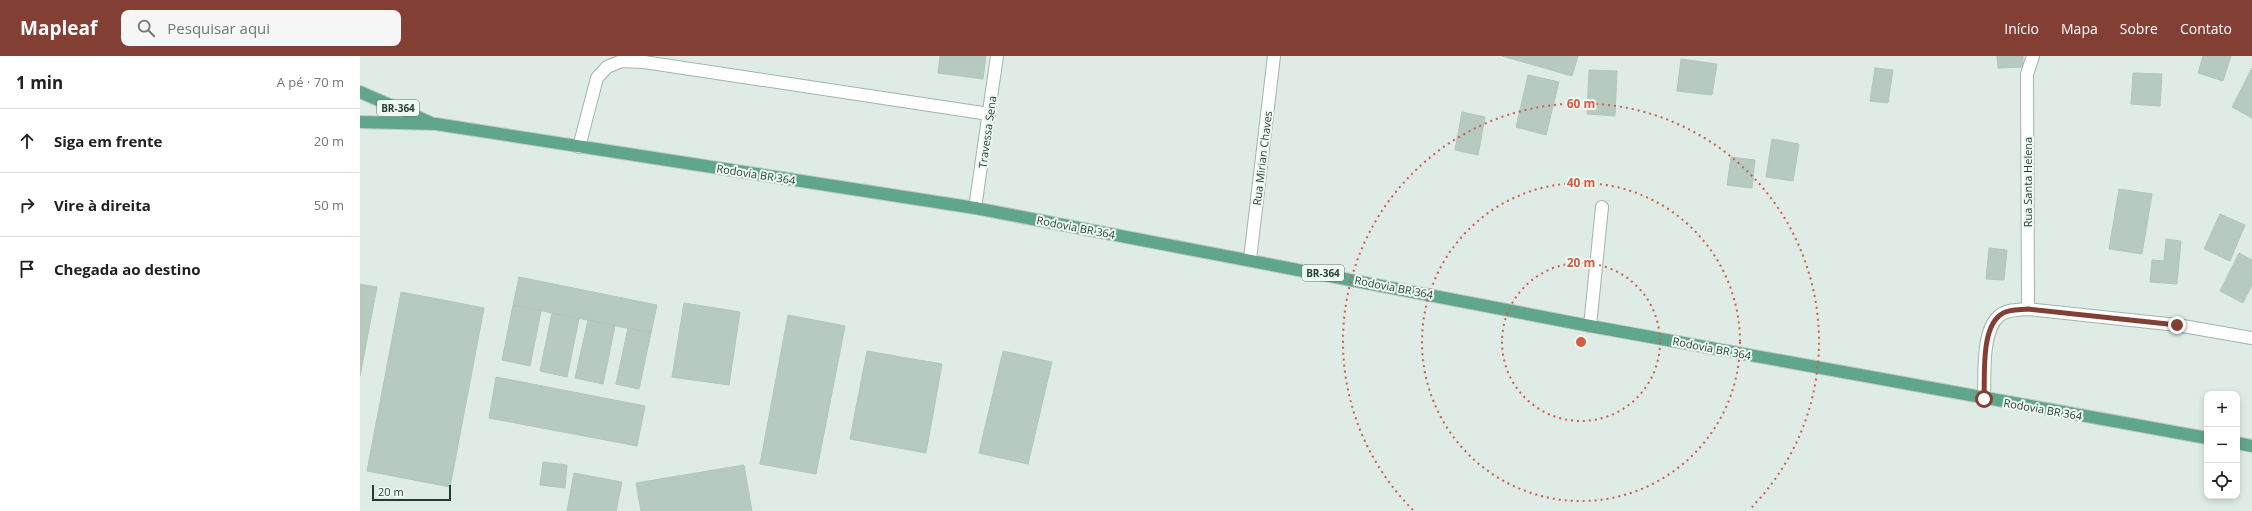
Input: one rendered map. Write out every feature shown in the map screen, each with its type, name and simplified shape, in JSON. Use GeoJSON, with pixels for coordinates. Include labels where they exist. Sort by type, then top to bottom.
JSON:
{"type":"FeatureCollection","features":[{"type":"Feature","properties":{"kind":"main road","name":"Rodovia BR 364"},"geometry":{"type":"LineString","coordinates":[[360,92],[436,124]]}},
{"type":"Feature","properties":{"kind":"main road","name":"Rodovia BR 364"},"geometry":{"type":"LineString","coordinates":[[360,122],[436,124],[975,208],[1250,259],[1590,326],[1984,399],[2204,437]]}},
{"type":"Feature","properties":{"kind":"main road"},"geometry":{"type":"LineString","coordinates":[[2240,444],[2252,446]]}},
{"type":"Feature","properties":{"kind":"street","name":"Travessa Sena"},"geometry":{"type":"LineString","coordinates":[[975,208],[997,56]]}},
{"type":"Feature","properties":{"kind":"street","name":"Rua Mirian Chaves"},"geometry":{"type":"LineString","coordinates":[[1250,259],[1274,56]]}},
{"type":"Feature","properties":{"kind":"street","name":"Rua Santa Helena"},"geometry":{"type":"LineString","coordinates":[[2028,309],[2027,74],[2033,56]]}},
{"type":"Feature","properties":{"kind":"street"},"geometry":{"type":"LineString","coordinates":[[579,147],[597,78],[607,67],[622,61],[644,62],[989,114]]}},
{"type":"Feature","properties":{"kind":"street"},"geometry":{"type":"LineString","coordinates":[[1590,326],[1602,207]]}},
{"type":"Feature","properties":{"kind":"street"},"geometry":{"type":"LineString","coordinates":[[1984,399],[1987,339],[1990,326],[2000,315],[2012,310],[2028,309],[2177,325],[2252,338]]}},
{"type":"Feature","properties":{"kind":"building"},"geometry":{"type":"Polygon","coordinates":[[[940,56],[986,56],[983,79],[938,73],[940,56]]]}},
{"type":"Feature","properties":{"kind":"building"},"geometry":{"type":"Polygon","coordinates":[[[1502,56],[1578,56],[1572,76],[1502,56]]]}},
{"type":"Feature","properties":{"kind":"building"},"geometry":{"type":"Polygon","coordinates":[[[1997,56],[2023,56],[2023,67],[1998,68],[1997,56]]]}},
{"type":"Feature","properties":{"kind":"building"},"geometry":{"type":"Polygon","coordinates":[[[2203,56],[2231,56],[2223,81],[2198,73],[2203,56]]]}},
{"type":"Feature","properties":{"kind":"building"},"geometry":{"type":"Polygon","coordinates":[[[1681,59],[1717,64],[1712,95],[1677,91],[1681,59]]]}},
{"type":"Feature","properties":{"kind":"building"},"geometry":{"type":"Polygon","coordinates":[[[1875,68],[1893,70],[1888,103],[1870,101],[1875,68]]]}},
{"type":"Feature","properties":{"kind":"building"},"geometry":{"type":"Polygon","coordinates":[[[2252,68],[2252,118],[2232,107],[2252,68]]]}},
{"type":"Feature","properties":{"kind":"building"},"geometry":{"type":"Polygon","coordinates":[[[1589,70],[1617,71],[1615,116],[1587,114],[1589,70]]]}},
{"type":"Feature","properties":{"kind":"building"},"geometry":{"type":"Polygon","coordinates":[[[2133,73],[2162,74],[2160,106],[2131,104],[2133,73]]]}},
{"type":"Feature","properties":{"kind":"building"},"geometry":{"type":"Polygon","coordinates":[[[1528,75],[1559,82],[1546,135],[1516,127],[1528,75]]]}},
{"type":"Feature","properties":{"kind":"building"},"geometry":{"type":"Polygon","coordinates":[[[1462,112],[1485,117],[1478,155],[1455,150],[1462,112]]]}},
{"type":"Feature","properties":{"kind":"building"},"geometry":{"type":"Polygon","coordinates":[[[1772,139],[1799,144],[1793,181],[1766,177],[1772,139]]]}},
{"type":"Feature","properties":{"kind":"building"},"geometry":{"type":"Polygon","coordinates":[[[1731,157],[1755,160],[1752,188],[1727,185],[1731,157]]]}},
{"type":"Feature","properties":{"kind":"building"},"geometry":{"type":"Polygon","coordinates":[[[2119,189],[2152,194],[2142,254],[2109,249],[2119,189]]]}},
{"type":"Feature","properties":{"kind":"building"},"geometry":{"type":"Polygon","coordinates":[[[2220,214],[2245,225],[2230,261],[2204,249],[2220,214]]]}},
{"type":"Feature","properties":{"kind":"building"},"geometry":{"type":"Polygon","coordinates":[[[2166,239],[2181,241],[2177,284],[2150,282],[2152,260],[2164,261],[2166,239]]]}},
{"type":"Feature","properties":{"kind":"building"},"geometry":{"type":"Polygon","coordinates":[[[1989,248],[2007,250],[2004,280],[1986,279],[1989,248]]]}},
{"type":"Feature","properties":{"kind":"building"},"geometry":{"type":"Polygon","coordinates":[[[2239,253],[2252,260],[2252,285],[2243,303],[2220,291],[2239,253]]]}},
{"type":"Feature","properties":{"kind":"building"},"geometry":{"type":"Polygon","coordinates":[[[519,277],[657,305],[651,333],[513,305],[519,277]]]}},
{"type":"Feature","properties":{"kind":"building"},"geometry":{"type":"Polygon","coordinates":[[[360,284],[377,287],[360,376],[360,284]]]}},
{"type":"Feature","properties":{"kind":"building"},"geometry":{"type":"Polygon","coordinates":[[[401,292],[484,308],[450,487],[367,471],[401,292]]]}},
{"type":"Feature","properties":{"kind":"building"},"geometry":{"type":"Polygon","coordinates":[[[684,303],[740,312],[729,385],[672,377],[684,303]]]}},
{"type":"Feature","properties":{"kind":"building"},"geometry":{"type":"Polygon","coordinates":[[[513,305],[541,311],[530,366],[502,360],[513,305]]]}},
{"type":"Feature","properties":{"kind":"building"},"geometry":{"type":"Polygon","coordinates":[[[552,313],[579,319],[567,377],[540,371],[552,313]]]}},
{"type":"Feature","properties":{"kind":"building"},"geometry":{"type":"Polygon","coordinates":[[[788,315],[845,326],[816,474],[760,464],[788,315]]]}},
{"type":"Feature","properties":{"kind":"building"},"geometry":{"type":"Polygon","coordinates":[[[588,320],[615,326],[603,384],[575,378],[588,320]]]}},
{"type":"Feature","properties":{"kind":"building"},"geometry":{"type":"Polygon","coordinates":[[[628,328],[651,333],[639,389],[616,384],[628,328]]]}},
{"type":"Feature","properties":{"kind":"building"},"geometry":{"type":"Polygon","coordinates":[[[867,351],[942,364],[926,453],[850,439],[867,351]]]}},
{"type":"Feature","properties":{"kind":"building"},"geometry":{"type":"Polygon","coordinates":[[[1003,351],[1052,362],[1028,464],[979,453],[1003,351]]]}},
{"type":"Feature","properties":{"kind":"building"},"geometry":{"type":"Polygon","coordinates":[[[496,377],[645,406],[637,446],[489,418],[496,377]]]}},
{"type":"Feature","properties":{"kind":"building"},"geometry":{"type":"Polygon","coordinates":[[[543,462],[567,465],[565,488],[540,485],[543,462]]]}},
{"type":"Feature","properties":{"kind":"building"},"geometry":{"type":"Polygon","coordinates":[[[744,465],[752,511],[641,511],[636,483],[744,465]]]}},
{"type":"Feature","properties":{"kind":"building"},"geometry":{"type":"Polygon","coordinates":[[[574,473],[622,482],[616,511],[567,511],[574,473]]]}},
{"type":"Feature","properties":{"kind":"route"},"geometry":{"type":"LineString","coordinates":[[1984,399],[1987,339],[1990,326],[2000,315],[2012,310],[2028,309],[2177,325]]}}]}
